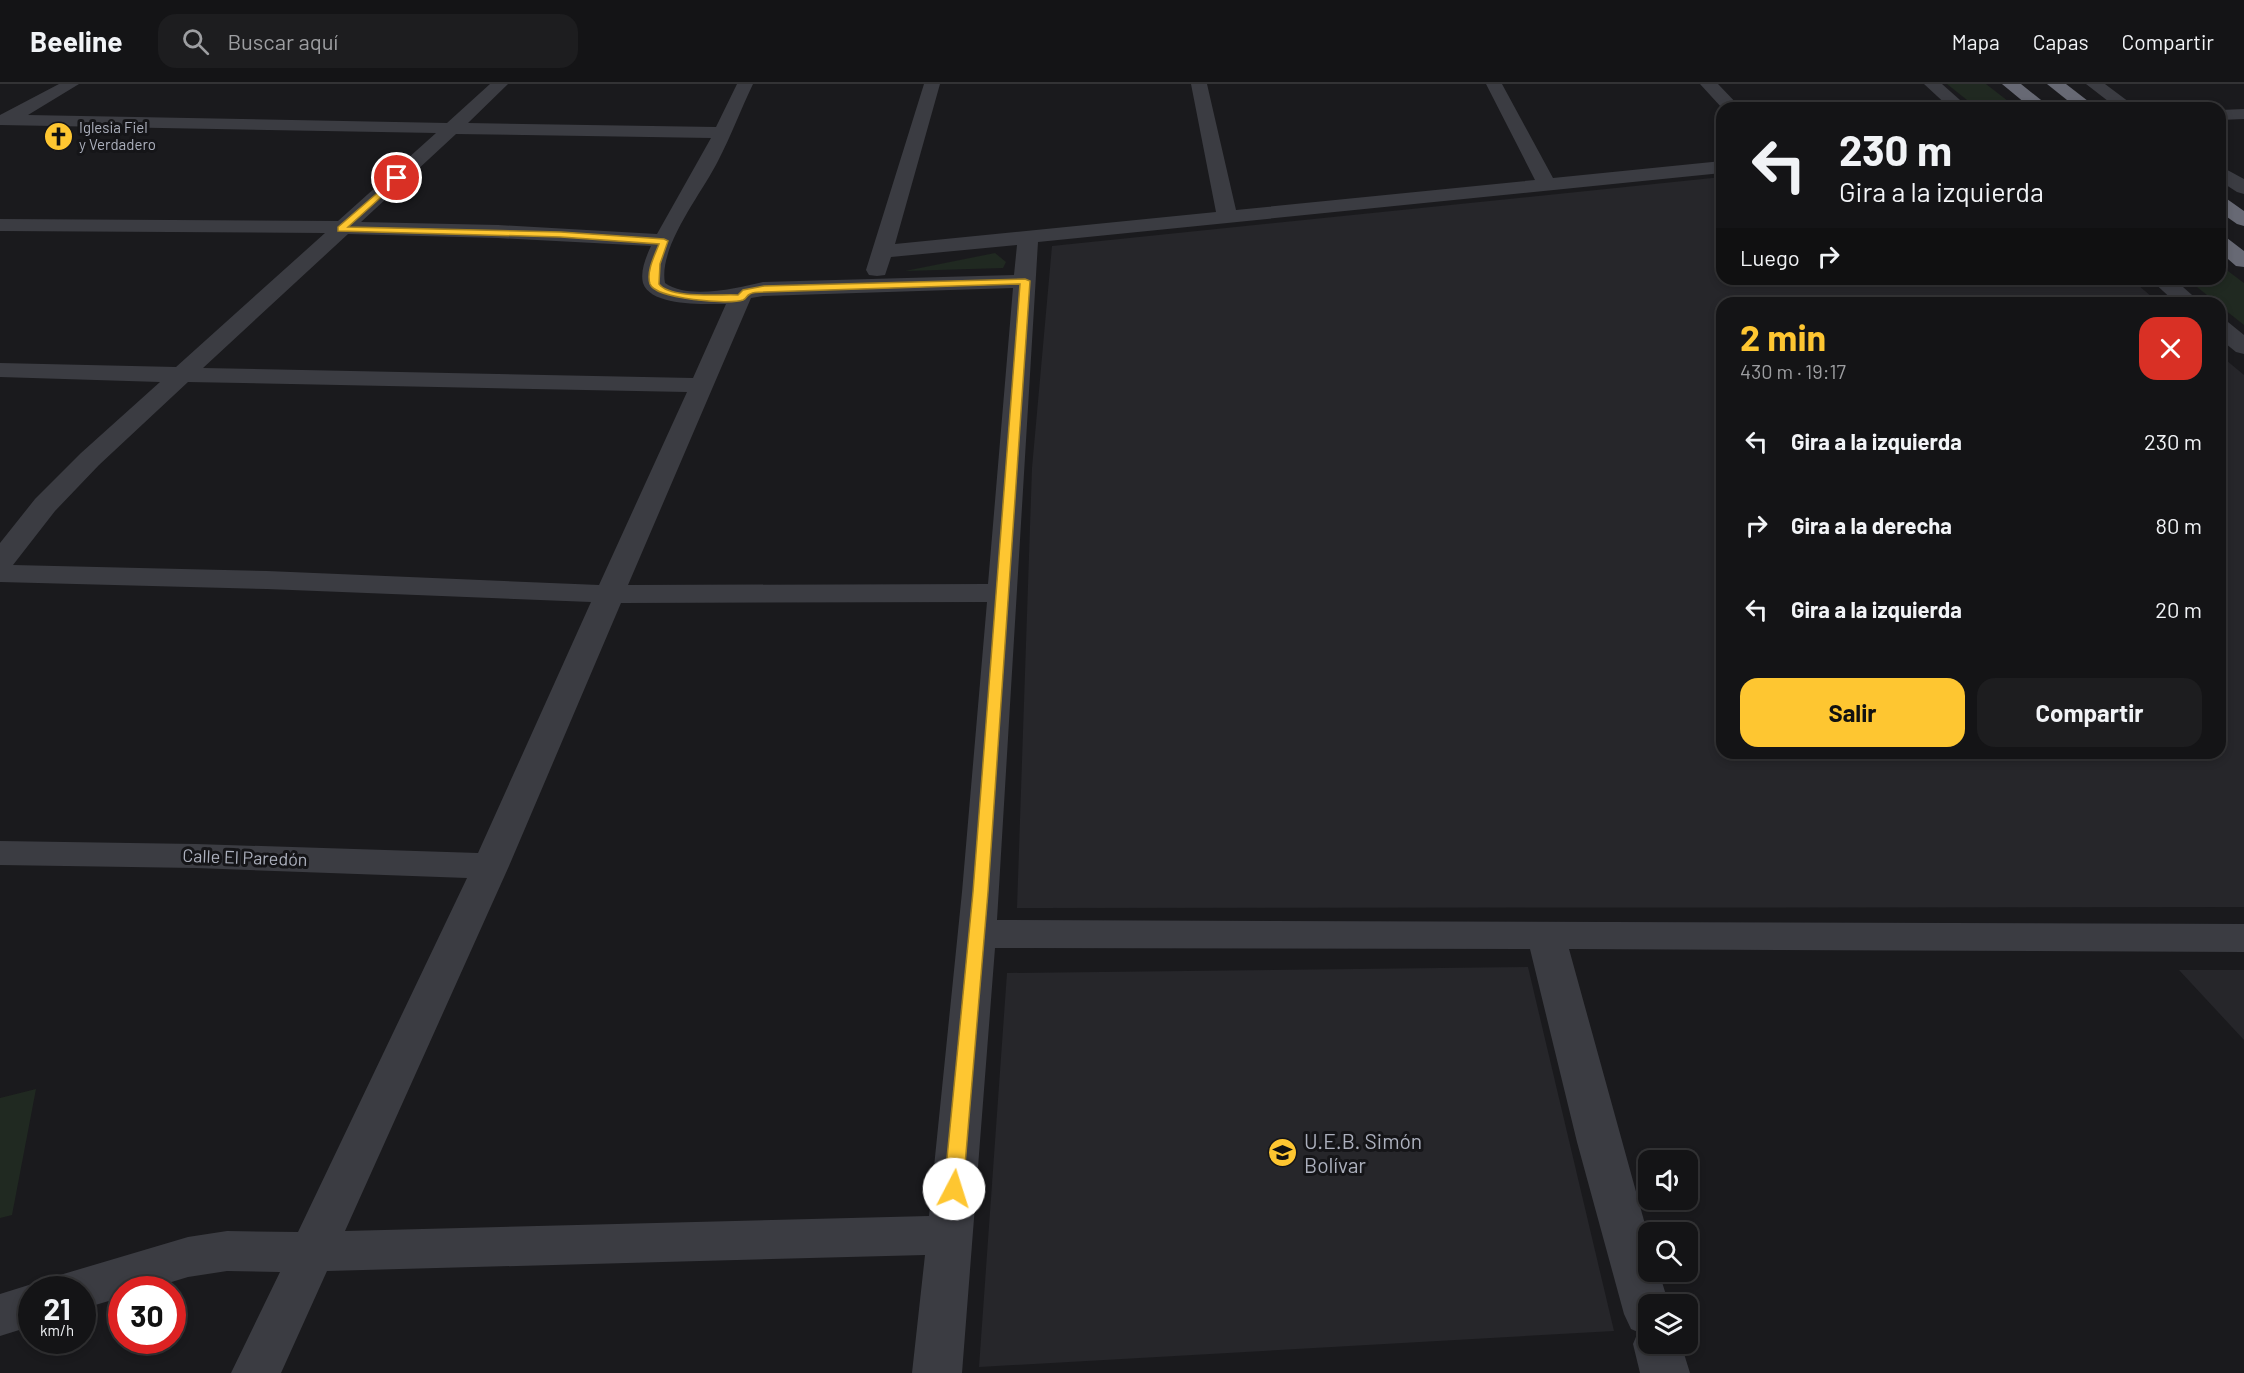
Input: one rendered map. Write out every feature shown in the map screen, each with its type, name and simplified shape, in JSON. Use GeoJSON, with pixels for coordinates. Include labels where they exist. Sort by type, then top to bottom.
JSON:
{"type":"FeatureCollection","features":[{"type":"Feature","properties":{"kind":"highway"},"geometry":{"type":"LineString","coordinates":[[2010,84],[2034,102]]}},
{"type":"Feature","properties":{"kind":"highway"},"geometry":{"type":"LineString","coordinates":[[2055,84],[2080,102]]}},
{"type":"Feature","properties":{"kind":"highway"},"geometry":{"type":"LineString","coordinates":[[2226,207],[2244,220]]}},
{"type":"Feature","properties":{"kind":"highway"},"geometry":{"type":"LineString","coordinates":[[2226,247],[2244,261]]}},
{"type":"Feature","properties":{"kind":"street"},"geometry":{"type":"LineString","coordinates":[[2,122],[71,84]]}},
{"type":"Feature","properties":{"kind":"street"},"geometry":{"type":"LineString","coordinates":[[0,562],[45,505],[180,374],[500,84]]}},
{"type":"Feature","properties":{"kind":"street"},"geometry":{"type":"LineString","coordinates":[[741,297],[690,297],[658,289],[654,284],[653,274],[664,241],[709,161],[745,84]]}},
{"type":"Feature","properties":{"kind":"street"},"geometry":{"type":"LineString","coordinates":[[872,286],[932,84]]}},
{"type":"Feature","properties":{"kind":"street"},"geometry":{"type":"LineString","coordinates":[[1199,84],[1227,217]]}},
{"type":"Feature","properties":{"kind":"street"},"geometry":{"type":"LineString","coordinates":[[1494,84],[1547,185]]}},
{"type":"Feature","properties":{"kind":"street"},"geometry":{"type":"LineString","coordinates":[[1708,84],[1726,102]]}},
{"type":"Feature","properties":{"kind":"street"},"geometry":{"type":"LineString","coordinates":[[1932,84],[1953,102]]}},
{"type":"Feature","properties":{"kind":"street"},"geometry":{"type":"LineString","coordinates":[[2094,84],[2120,102]]}},
{"type":"Feature","properties":{"kind":"street"},"geometry":{"type":"LineString","coordinates":[[2226,115],[2244,114]]}},
{"type":"Feature","properties":{"kind":"street"},"geometry":{"type":"LineString","coordinates":[[2,122],[722,133]]}},
{"type":"Feature","properties":{"kind":"street"},"geometry":{"type":"LineString","coordinates":[[882,252],[1716,168]]}},
{"type":"Feature","properties":{"kind":"street"},"geometry":{"type":"LineString","coordinates":[[2226,176],[2244,188]]}},
{"type":"Feature","properties":{"kind":"street"},"geometry":{"type":"LineString","coordinates":[[0,225],[549,234],[664,241]]}},
{"type":"Feature","properties":{"kind":"street"},"geometry":{"type":"LineString","coordinates":[[937,1373],[976,934],[1028,237]]}},
{"type":"Feature","properties":{"kind":"street"},"geometry":{"type":"LineString","coordinates":[[256,1373],[491,866],[741,297],[746,292],[764,289],[1025,281]]}},
{"type":"Feature","properties":{"kind":"street"},"geometry":{"type":"LineString","coordinates":[[2168,285],[2183,297]]}},
{"type":"Feature","properties":{"kind":"street"},"geometry":{"type":"LineString","coordinates":[[2226,332],[2244,347]]}},
{"type":"Feature","properties":{"kind":"street"},"geometry":{"type":"LineString","coordinates":[[0,370],[702,385]]}},
{"type":"Feature","properties":{"kind":"street"},"geometry":{"type":"LineString","coordinates":[[0,573],[267,579],[610,594],[1003,593]]}},
{"type":"Feature","properties":{"kind":"street","name":"Calle El Paredón"},"geometry":{"type":"LineString","coordinates":[[0,853],[184,855],[491,866]]}},
{"type":"Feature","properties":{"kind":"street"},"geometry":{"type":"LineString","coordinates":[[976,934],[2244,938]]}},
{"type":"Feature","properties":{"kind":"street"},"geometry":{"type":"LineString","coordinates":[[1546,937],[1599,1142],[1642,1294]]}},
{"type":"Feature","properties":{"kind":"street"},"geometry":{"type":"LineString","coordinates":[[96,1284],[188,1257],[227,1251],[312,1252],[949,1235]]}},
{"type":"Feature","properties":{"kind":"street"},"geometry":{"type":"LineString","coordinates":[[0,1315],[18,1309]]}},
{"type":"Feature","properties":{"kind":"street"},"geometry":{"type":"LineString","coordinates":[[1660,1354],[1665,1373]]}},
{"type":"Feature","properties":{"kind":"shaded area"},"geometry":{"type":"Polygon","coordinates":[[[1947,84],[1986,84],[2009,102],[1970,102],[1947,84]]]}},
{"type":"Feature","properties":{"kind":"shaded area"},"geometry":{"type":"Polygon","coordinates":[[[1716,178],[1716,285],[2138,285],[2152,297],[1716,297],[1716,759],[2226,759],[2226,360],[2244,375],[2244,907],[1017,908],[1032,468],[1052,246],[1716,178]]]}},
{"type":"Feature","properties":{"kind":"shaded area"},"geometry":{"type":"Polygon","coordinates":[[[995,253],[1006,262],[1003,268],[905,271],[995,253]]]}},
{"type":"Feature","properties":{"kind":"shaded area"},"geometry":{"type":"Polygon","coordinates":[[[2226,270],[2244,283],[2244,325],[2226,311],[2226,297],[2210,297],[2194,285],[2226,285],[2226,270]]]}},
{"type":"Feature","properties":{"kind":"shaded area","name":"U.E.B. Simón Bolívar"},"geometry":{"type":"Polygon","coordinates":[[[1528,967],[1614,1331],[979,1367],[1007,973],[1528,967]]]}},
{"type":"Feature","properties":{"kind":"shaded area"},"geometry":{"type":"Polygon","coordinates":[[[2179,970],[2244,970],[2244,1040],[2179,970]]]}},
{"type":"Feature","properties":{"kind":"shaded area"},"geometry":{"type":"Polygon","coordinates":[[[36,1089],[12,1215],[0,1218],[0,1098],[36,1089]]]}},
{"type":"Feature","properties":{"kind":"place","name":"Iglesia Fiel y Verdadero"},"geometry":{"type":"Point","coordinates":[58,136]}},
{"type":"Feature","properties":{"kind":"place","name":"U.E.B. Simón Bolívar"},"geometry":{"type":"Point","coordinates":[1283,1152]}},
{"type":"Feature","properties":{"kind":"route"},"geometry":{"type":"LineString","coordinates":[[397,178],[340,229],[561,234],[664,241],[653,274],[654,284],[658,289],[667,293],[690,297],[741,297],[746,292],[764,289],[1025,281],[981,892],[954,1189]]}}]}
